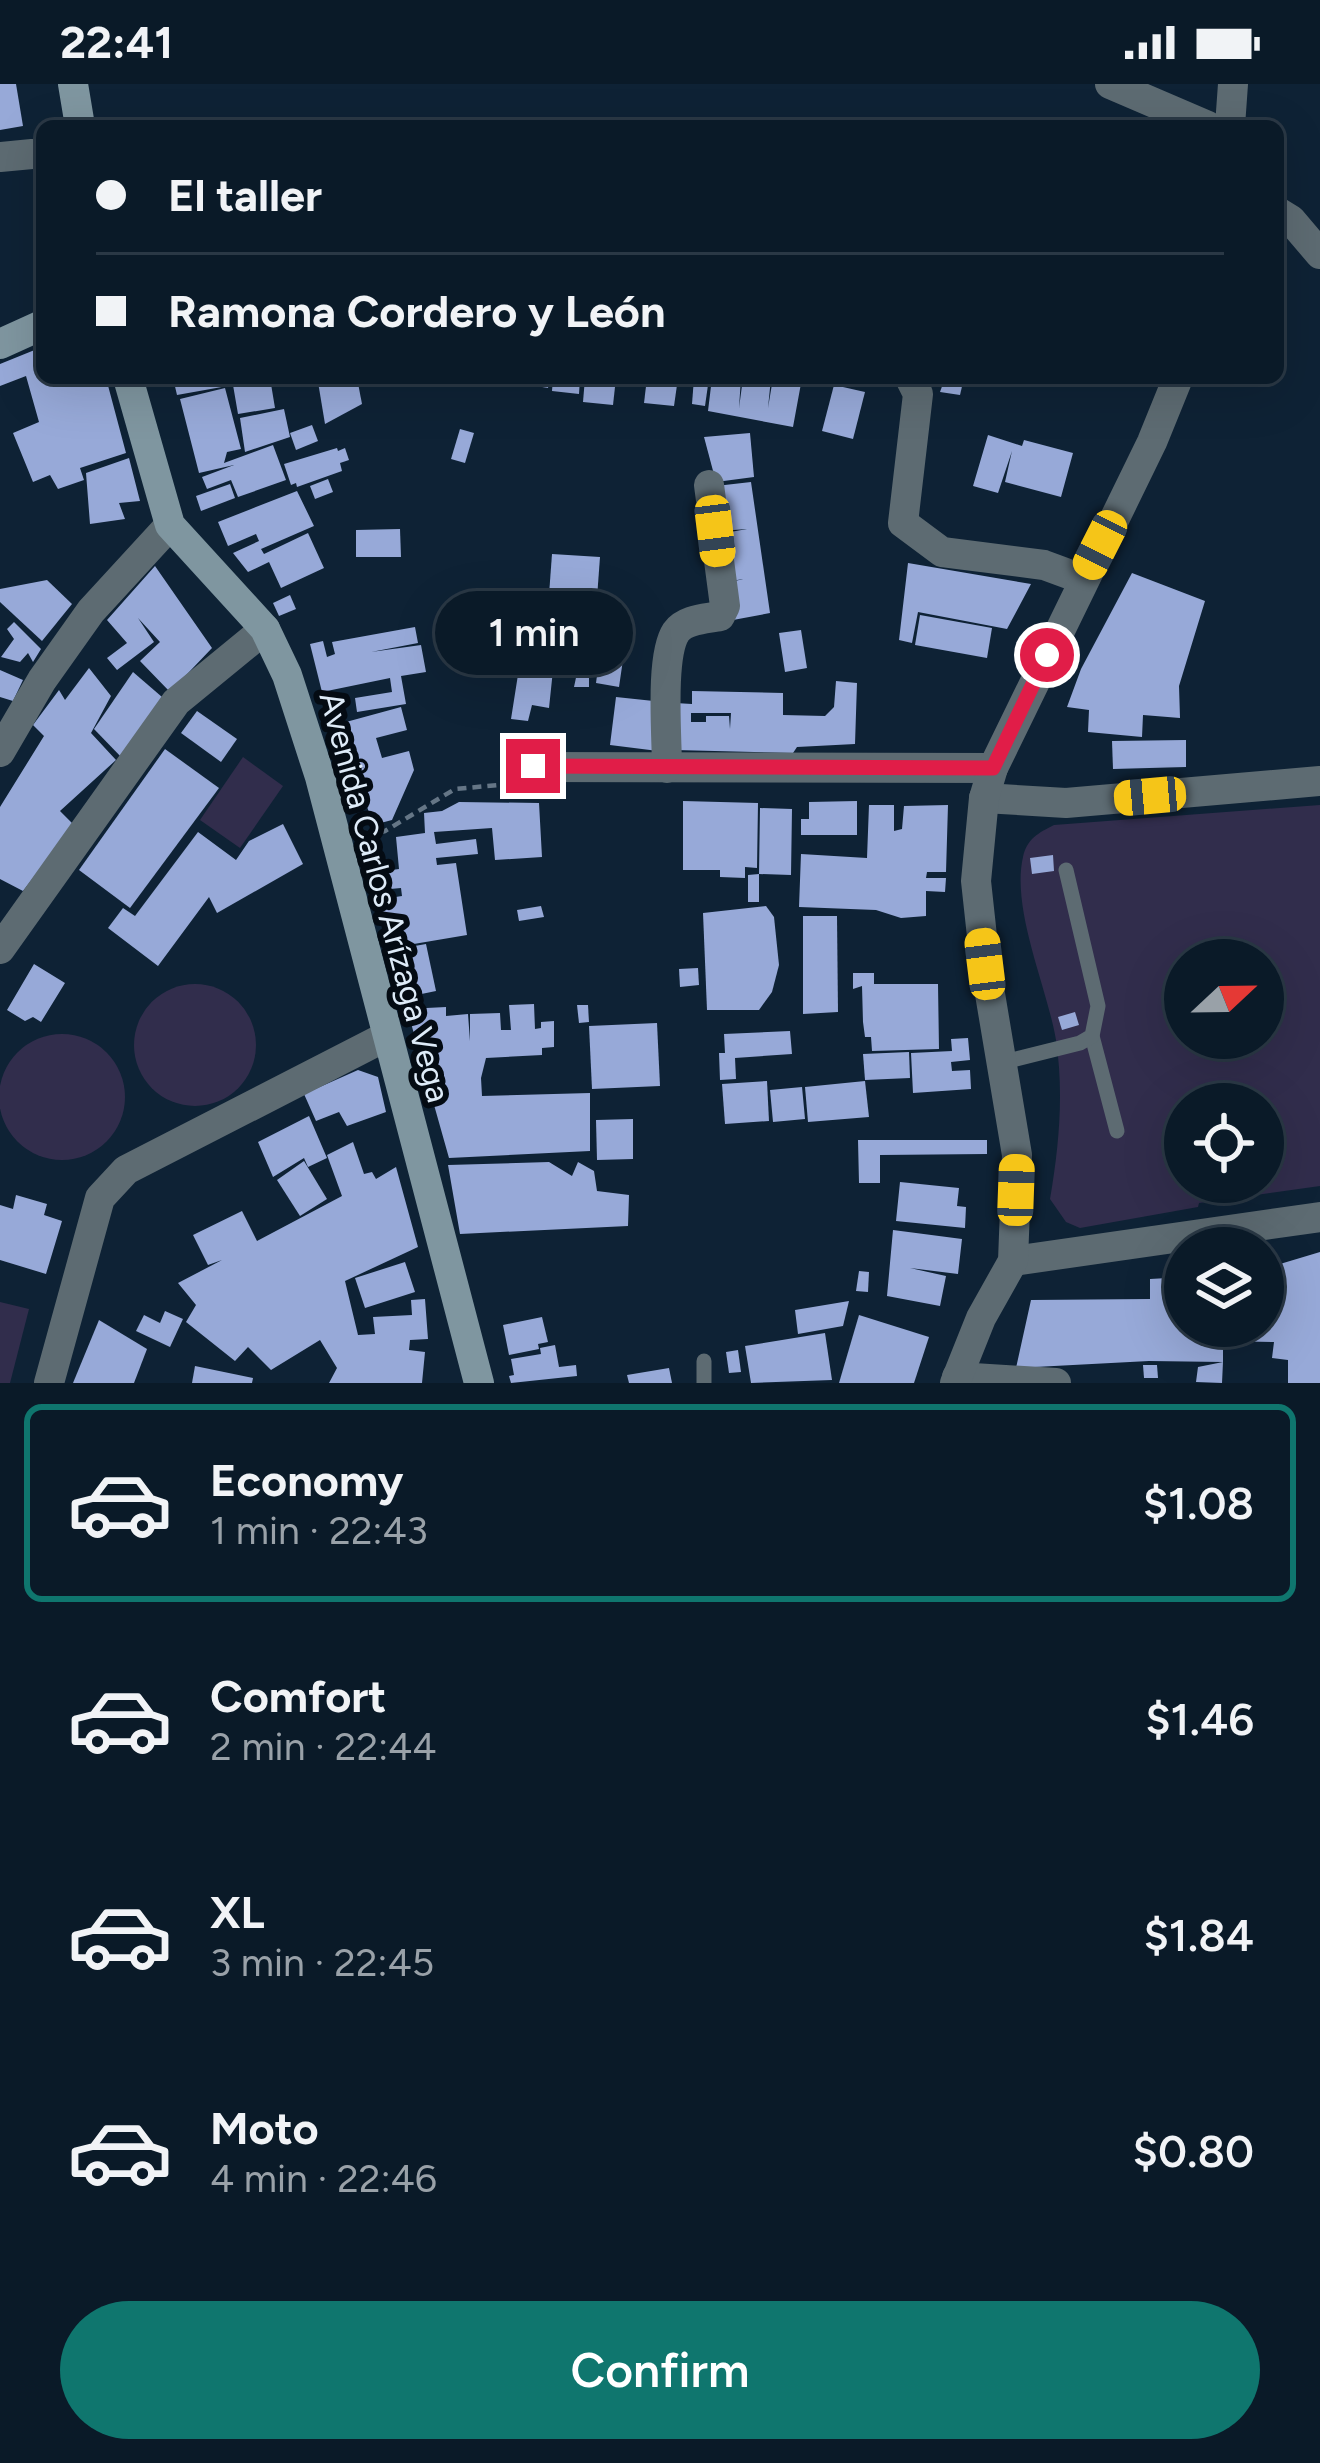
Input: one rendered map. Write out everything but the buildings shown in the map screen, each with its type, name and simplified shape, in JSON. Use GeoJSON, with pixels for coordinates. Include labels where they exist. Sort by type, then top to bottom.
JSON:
{"type":"FeatureCollection","features":[{"type":"Feature","properties":{"kind":"street"},"geometry":{"type":"LineString","coordinates":[[73,84],[79,120]]}},
{"type":"Feature","properties":{"kind":"street"},"geometry":{"type":"LineString","coordinates":[[1110,84],[1194,120]]}},
{"type":"Feature","properties":{"kind":"street"},"geometry":{"type":"LineString","coordinates":[[1230,120],[1233,84]]}},
{"type":"Feature","properties":{"kind":"street"},"geometry":{"type":"LineString","coordinates":[[0,157],[32,154]]}},
{"type":"Feature","properties":{"kind":"street"},"geometry":{"type":"LineString","coordinates":[[1284,216],[1320,254]]}},
{"type":"Feature","properties":{"kind":"street"},"geometry":{"type":"LineString","coordinates":[[0,344],[36,328]]}},
{"type":"Feature","properties":{"kind":"street","name":"Avenida Carlos Arízaga Vega"},"geometry":{"type":"LineString","coordinates":[[130,384],[170,525],[266,629],[287,675],[320,777],[479,1383]]}},
{"type":"Feature","properties":{"kind":"street"},"geometry":{"type":"LineString","coordinates":[[913,384],[917,394],[903,523],[941,551],[1044,566],[1082,579]]}},
{"type":"Feature","properties":{"kind":"street"},"geometry":{"type":"LineString","coordinates":[[1056,1383],[956,1380],[981,1318],[1013,1261],[1017,1155],[976,881],[989,783],[1176,384]]}},
{"type":"Feature","properties":{"kind":"street"},"geometry":{"type":"LineString","coordinates":[[667,767],[669,650],[677,630],[689,622],[720,616],[725,606],[709,485]]}},
{"type":"Feature","properties":{"kind":"street"},"geometry":{"type":"LineString","coordinates":[[0,752],[42,680],[91,611],[170,525]]}},
{"type":"Feature","properties":{"kind":"street"},"geometry":{"type":"LineString","coordinates":[[0,950],[176,702],[266,629]]}},
{"type":"Feature","properties":{"kind":"street"},"geometry":{"type":"LineString","coordinates":[[533,766],[667,767],[989,783],[1066,803],[1320,781]]}},
{"type":"Feature","properties":{"kind":"street"},"geometry":{"type":"LineString","coordinates":[[50,1383],[100,1198],[126,1170],[386,1036]]}},
{"type":"Feature","properties":{"kind":"street"},"geometry":{"type":"LineString","coordinates":[[1013,1261],[1320,1217]]}},
{"type":"Feature","properties":{"kind":"street","name":"Avenida Carlos Arízaga Vega"},"geometry":{"type":"LineString","coordinates":[[463,1383],[464,1331]]}},
{"type":"Feature","properties":{"kind":"lane"},"geometry":{"type":"LineString","coordinates":[[1066,870],[1098,1006],[1092,1036],[1117,1131]]}},
{"type":"Feature","properties":{"kind":"lane"},"geometry":{"type":"LineString","coordinates":[[1004,1062],[1092,1036]]}},
{"type":"Feature","properties":{"kind":"lane"},"geometry":{"type":"LineString","coordinates":[[704,1361],[704,1383]]}},
{"type":"Feature","properties":{"kind":"path"},"geometry":{"type":"LineString","coordinates":[[338,847],[385,831],[455,789],[507,785],[533,766]]}},
{"type":"Feature","properties":{"kind":"shaded area"},"geometry":{"type":"Polygon","coordinates":[[[243,757],[283,786],[240,848],[200,820],[243,757]]]}},
{"type":"Feature","properties":{"kind":"shaded area"},"geometry":{"type":"Polygon","coordinates":[[[1320,805],[1320,1186],[1284,1191],[1284,1083],[1164,1083],[1164,1203],[1199,1203],[1198,1207],[1080,1228],[1066,1222],[1050,1199],[1059,1120],[1056,1040],[1022,900],[1023,857],[1038,834],[1054,825],[1320,805]]]}},
{"type":"Feature","properties":{"kind":"shaded area"},"geometry":{"type":"Polygon","coordinates":[[[195,984],[218,989],[238,1002],[251,1022],[256,1045],[251,1068],[238,1088],[218,1101],[195,1106],[172,1101],[152,1088],[139,1068],[134,1045],[139,1022],[152,1002],[172,989],[195,984]]]}},
{"type":"Feature","properties":{"kind":"shaded area"},"geometry":{"type":"Polygon","coordinates":[[[62,1034],[86,1038],[107,1052],[121,1073],[125,1097],[121,1121],[107,1142],[86,1156],[62,1160],[38,1156],[17,1142],[3,1121],[-1,1097],[3,1073],[17,1052],[38,1038],[62,1034]]]}},
{"type":"Feature","properties":{"kind":"shaded area"},"geometry":{"type":"Polygon","coordinates":[[[0,1302],[29,1309],[10,1383],[0,1383],[0,1302]]]}},
{"type":"Feature","properties":{"kind":"route"},"geometry":{"type":"LineString","coordinates":[[533,766],[993,768],[1047,655]]}}]}
